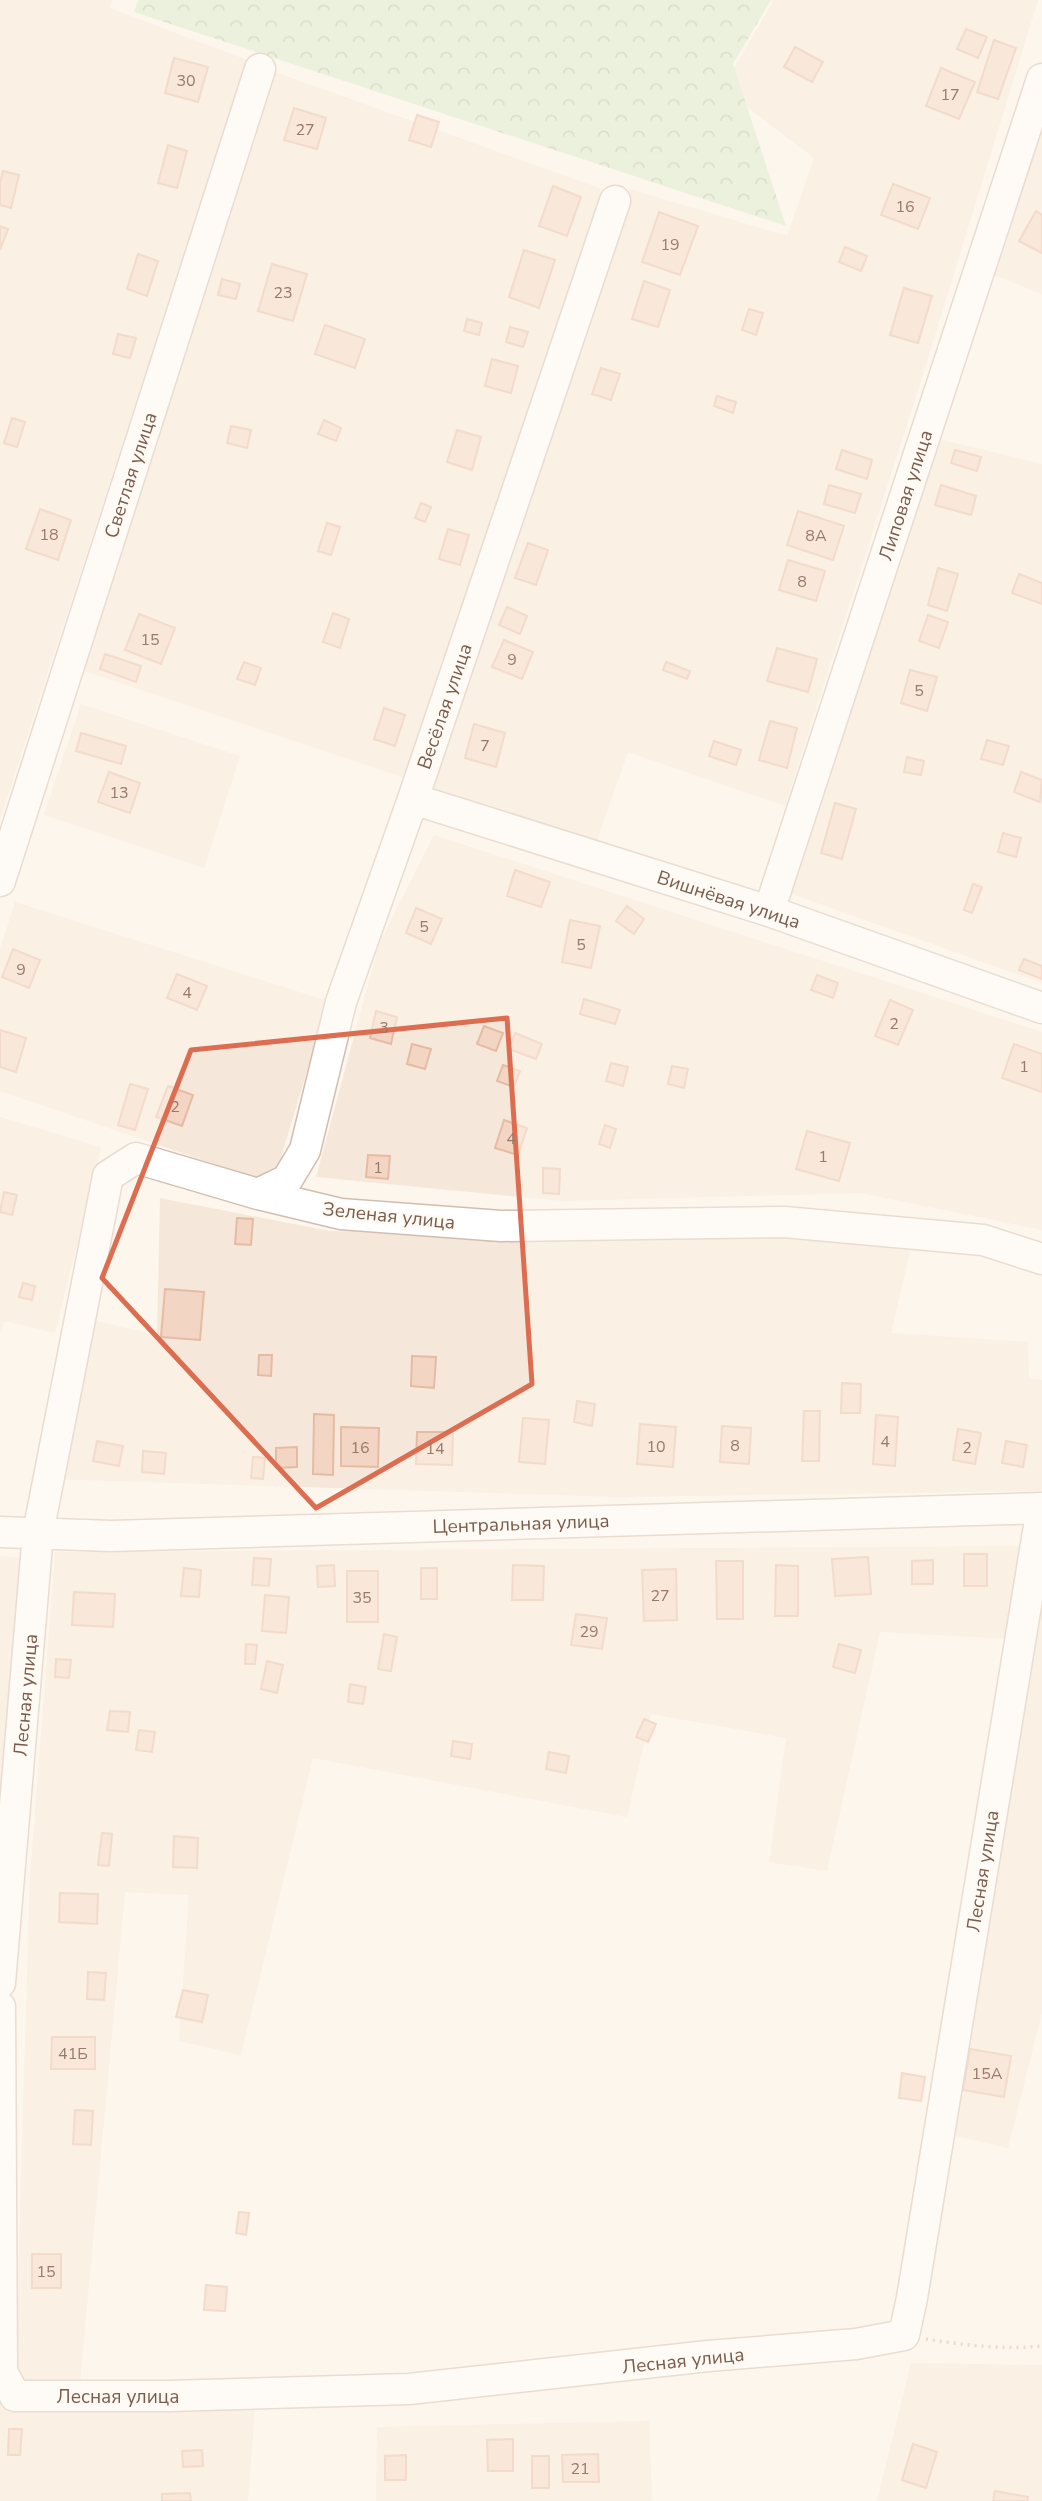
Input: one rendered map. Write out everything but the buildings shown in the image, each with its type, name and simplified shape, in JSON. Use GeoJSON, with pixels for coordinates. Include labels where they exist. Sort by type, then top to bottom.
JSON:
{"type":"FeatureCollection","features":[{"type":"Feature","properties":{"kind":"street","name":"Светлая улица"},"geometry":{"type":"LineString","coordinates":[[0,881],[260,69]]}},
{"type":"Feature","properties":{"kind":"street","name":"Липовая улица"},"geometry":{"type":"LineString","coordinates":[[769,911],[1042,79]]}},
{"type":"Feature","properties":{"kind":"street","name":"Весёлая улица"},"geometry":{"type":"LineString","coordinates":[[258,1194],[287,1180],[305,1150],[341,1002],[413,799],[615,201]]}},
{"type":"Feature","properties":{"kind":"street","name":"Вишнёвая улица"},"geometry":{"type":"LineString","coordinates":[[413,799],[769,911],[1042,1008]]}},
{"type":"Feature","properties":{"kind":"street","name":"Зеленая улица"},"geometry":{"type":"LineString","coordinates":[[38,1533],[108,1176],[136,1158],[258,1194],[341,1214],[501,1226],[784,1222],[983,1240],[1042,1259]]}},
{"type":"Feature","properties":{"kind":"street","name":"Центральная улица"},"geometry":{"type":"LineString","coordinates":[[0,1532],[125,1536],[1042,1508]]}},
{"type":"Feature","properties":{"kind":"street","name":"Лесная улица"},"geometry":{"type":"LineString","coordinates":[[0,2007],[2,2372],[15,2396],[168,2396],[410,2389],[708,2356],[856,2344],[904,2335],[1042,1508]]}},
{"type":"Feature","properties":{"kind":"street","name":"Лесная улица"},"geometry":{"type":"LineString","coordinates":[[0,1983],[38,1533]]}},
{"type":"Feature","properties":{"kind":"path"},"geometry":{"type":"LineString","coordinates":[[904,2335],[952,2343],[1023,2348],[1042,2346]]}},
{"type":"Feature","properties":{"kind":"highlighted area"},"geometry":{"type":"Polygon","coordinates":[[[507,1018],[532,1384],[316,1508],[102,1278],[191,1050],[507,1018]]]}},
{"type":"Feature","properties":{"kind":"shaded area"},"geometry":{"type":"Polygon","coordinates":[[[0,0],[112,0],[110,8],[247,60],[0,820],[0,0]]]}},
{"type":"Feature","properties":{"kind":"shaded area"},"geometry":{"type":"Polygon","coordinates":[[[774,0],[1038,0],[925,368],[785,806],[628,752],[596,843],[429,793],[630,189],[787,236],[814,158],[722,88],[774,0]]]}},
{"type":"Feature","properties":{"kind":"shaded area"},"geometry":{"type":"Polygon","coordinates":[[[272,71],[602,189],[405,778],[84,671],[272,71]]]}},
{"type":"Feature","properties":{"kind":"shaded area"},"geometry":{"type":"Polygon","coordinates":[[[1042,109],[1042,294],[986,272],[1042,109]]]}},
{"type":"Feature","properties":{"kind":"shaded area"},"geometry":{"type":"Polygon","coordinates":[[[935,438],[1042,464],[1042,983],[789,893],[935,438]]]}},
{"type":"Feature","properties":{"kind":"shaded area"},"geometry":{"type":"Polygon","coordinates":[[[81,704],[240,756],[204,868],[44,815],[81,704]]]}},
{"type":"Feature","properties":{"kind":"shaded area"},"geometry":{"type":"Polygon","coordinates":[[[434,835],[1042,1032],[1042,1230],[861,1193],[562,1201],[316,1177],[379,944],[434,835]]]}},
{"type":"Feature","properties":{"kind":"shaded area"},"geometry":{"type":"Polygon","coordinates":[[[15,902],[328,1001],[273,1184],[0,1091],[0,949],[15,902]]]}},
{"type":"Feature","properties":{"kind":"shaded area"},"geometry":{"type":"Polygon","coordinates":[[[0,1117],[101,1147],[55,1333],[5,1321],[0,1332],[0,1117]]]}},
{"type":"Feature","properties":{"kind":"shaded area"},"geometry":{"type":"Polygon","coordinates":[[[160,1198],[330,1231],[646,1233],[913,1239],[891,1333],[1028,1342],[1029,1378],[1042,1380],[1042,1491],[617,1497],[49,1479],[84,1318],[157,1335],[160,1198]]]}},
{"type":"Feature","properties":{"kind":"shaded area"},"geometry":{"type":"Polygon","coordinates":[[[1031,1546],[1011,1639],[880,1632],[827,1871],[769,1862],[786,1738],[651,1714],[627,1817],[313,1758],[241,2055],[179,2041],[189,1895],[125,1892],[80,2383],[15,2380],[30,1878],[55,1552],[1031,1546]]]}},
{"type":"Feature","properties":{"kind":"shaded area"},"geometry":{"type":"Polygon","coordinates":[[[0,1556],[21,1558],[0,1890],[0,1556]]]}},
{"type":"Feature","properties":{"kind":"shaded area"},"geometry":{"type":"Polygon","coordinates":[[[1042,1596],[1042,2012],[1008,2148],[947,2134],[1042,1596]]]}},
{"type":"Feature","properties":{"kind":"shaded area"},"geometry":{"type":"Polygon","coordinates":[[[911,2363],[1042,2365],[1042,2501],[877,2501],[911,2363]]]}},
{"type":"Feature","properties":{"kind":"shaded area"},"geometry":{"type":"Polygon","coordinates":[[[0,2403],[255,2410],[248,2501],[0,2501],[0,2403]]]}},
{"type":"Feature","properties":{"kind":"shaded area"},"geometry":{"type":"Polygon","coordinates":[[[649,2421],[652,2501],[376,2501],[377,2427],[649,2421]]]}},
{"type":"Feature","properties":{"kind":"green space"},"geometry":{"type":"Polygon","coordinates":[[[138,0],[771,0],[733,64],[786,226],[134,12],[138,0]]]}}]}
